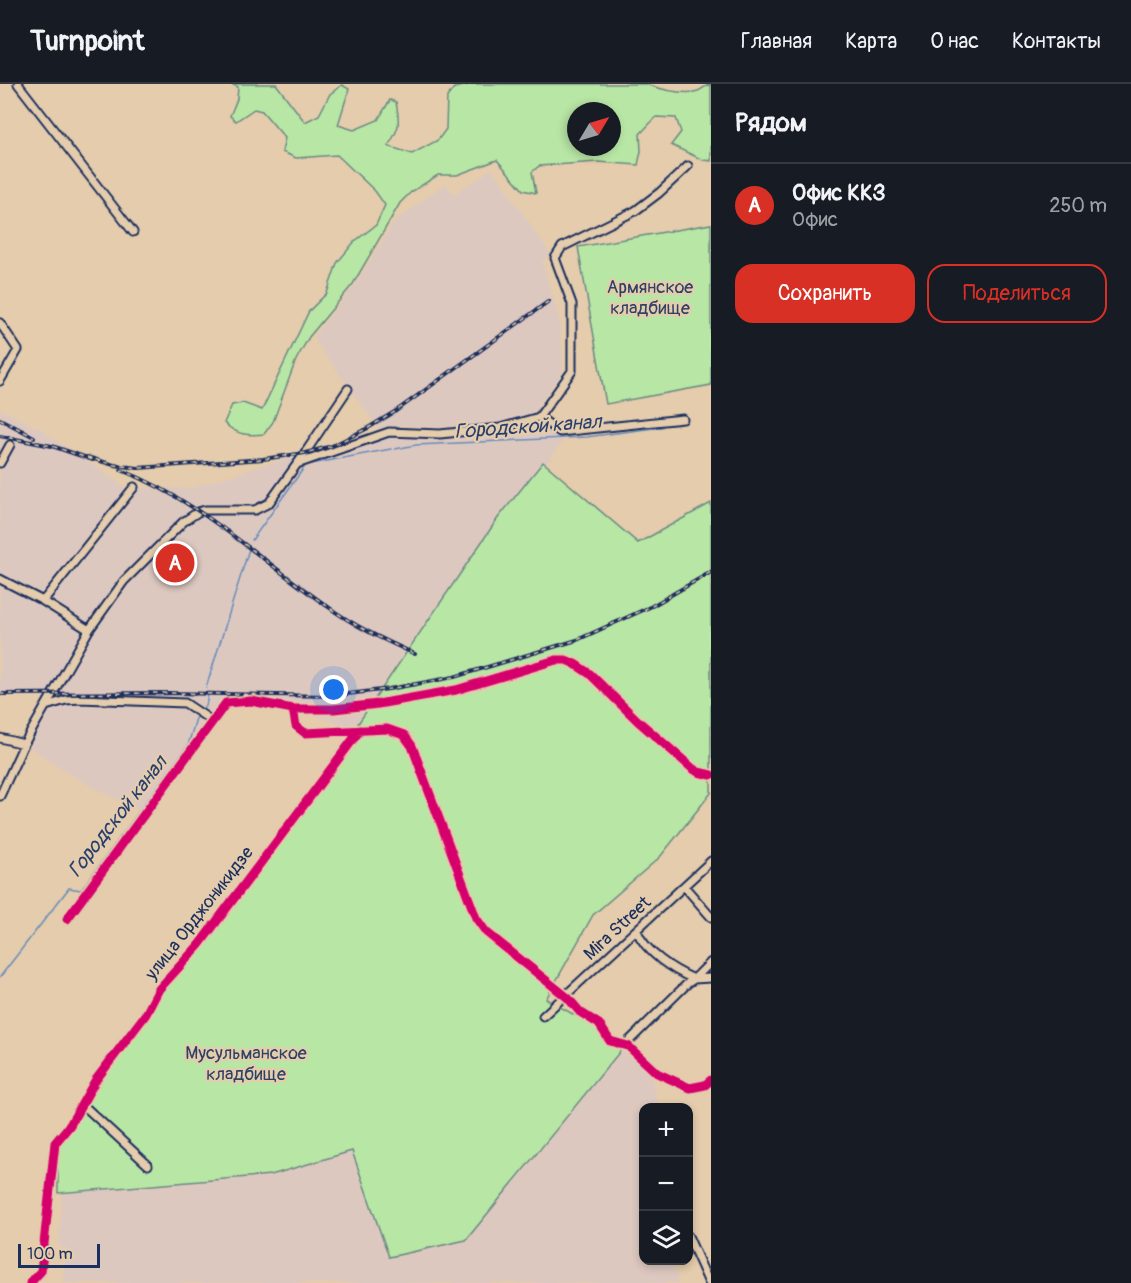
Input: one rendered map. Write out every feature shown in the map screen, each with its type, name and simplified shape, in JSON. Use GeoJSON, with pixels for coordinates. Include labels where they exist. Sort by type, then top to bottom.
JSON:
{"type":"FeatureCollection","features":[{"type":"Feature","properties":{"kind":"street"},"geometry":{"type":"LineString","coordinates":[[18,84],[133,232]]}},
{"type":"Feature","properties":{"kind":"street"},"geometry":{"type":"LineString","coordinates":[[297,464],[388,432],[440,434],[500,428],[539,417],[572,371],[572,303],[555,258],[562,247],[635,211],[659,193],[688,166]]}},
{"type":"Feature","properties":{"kind":"street"},"geometry":{"type":"LineString","coordinates":[[0,322],[18,350],[0,381]]}},
{"type":"Feature","properties":{"kind":"street"},"geometry":{"type":"LineString","coordinates":[[0,796],[3,784],[45,706],[89,630],[124,581],[183,522],[205,510],[255,510],[269,503],[348,388]]}},
{"type":"Feature","properties":{"kind":"street"},"geometry":{"type":"LineString","coordinates":[[539,417],[560,432],[683,419]]}},
{"type":"Feature","properties":{"kind":"street"},"geometry":{"type":"LineString","coordinates":[[0,463],[10,445]]}},
{"type":"Feature","properties":{"kind":"street"},"geometry":{"type":"LineString","coordinates":[[43,602],[134,487]]}},
{"type":"Feature","properties":{"kind":"street"},"geometry":{"type":"LineString","coordinates":[[0,579],[89,630]]}},
{"type":"Feature","properties":{"kind":"street"},"geometry":{"type":"LineString","coordinates":[[67,919],[226,703],[251,701],[293,709],[345,707],[456,690],[556,660],[566,660],[590,674],[638,721],[692,768],[711,775]]}},
{"type":"Feature","properties":{"kind":"street"},"geometry":{"type":"LineString","coordinates":[[45,706],[80,699],[185,703],[212,721]]}},
{"type":"Feature","properties":{"kind":"street"},"geometry":{"type":"LineString","coordinates":[[293,709],[296,726],[305,732],[387,729],[396,731],[409,740],[476,918],[494,939],[565,996],[580,1012],[599,1024],[610,1041],[625,1045],[657,1073],[690,1088],[705,1085],[711,1080]]}},
{"type":"Feature","properties":{"kind":"street","name":"улица Орджоникидзе"},"geometry":{"type":"LineString","coordinates":[[30,1283],[41,1272],[56,1143],[70,1125],[94,1081],[146,1014],[159,989],[199,945],[360,730]]}},
{"type":"Feature","properties":{"kind":"street"},"geometry":{"type":"LineString","coordinates":[[0,738],[24,744]]}},
{"type":"Feature","properties":{"kind":"street","name":"Mira Street"},"geometry":{"type":"LineString","coordinates":[[543,1016],[711,861]]}},
{"type":"Feature","properties":{"kind":"street"},"geometry":{"type":"LineString","coordinates":[[684,886],[711,917]]}},
{"type":"Feature","properties":{"kind":"street"},"geometry":{"type":"LineString","coordinates":[[637,931],[650,949],[677,972],[694,979],[711,978]]}},
{"type":"Feature","properties":{"kind":"street"},"geometry":{"type":"LineString","coordinates":[[625,1045],[678,991],[711,962]]}},
{"type":"Feature","properties":{"kind":"street"},"geometry":{"type":"LineString","coordinates":[[677,972],[680,981],[678,991]]}},
{"type":"Feature","properties":{"kind":"street"},"geometry":{"type":"LineString","coordinates":[[82,1104],[148,1165]]}},
{"type":"Feature","properties":{"kind":"street"},"geometry":{"type":"LineString","coordinates":[[693,1247],[709,1283]]}},
{"type":"Feature","properties":{"kind":"shaded area"},"geometry":{"type":"Polygon","coordinates":[[[492,169],[551,255],[542,261],[560,322],[563,372],[529,419],[472,431],[404,425],[378,428],[316,342],[315,335],[355,284],[394,222],[445,184],[454,194],[492,169]]]}},
{"type":"Feature","properties":{"kind":"shaded area"},"geometry":{"type":"Polygon","coordinates":[[[0,409],[40,429],[126,488],[191,488],[365,434],[471,438],[579,416],[365,731],[293,709],[226,703],[144,813],[85,783],[24,744],[51,692],[0,693],[0,409]]]}},
{"type":"Feature","properties":{"kind":"shaded area"},"geometry":{"type":"Polygon","coordinates":[[[627,1045],[649,1070],[658,1103],[639,1103],[639,1265],[673,1265],[679,1283],[63,1283],[67,1248],[59,1247],[62,1190],[351,1143],[461,1232],[627,1045]]]}},
{"type":"Feature","properties":{"kind":"green space"},"geometry":{"type":"Polygon","coordinates":[[[231,84],[276,84],[305,122],[319,115],[330,94],[342,85],[349,89],[338,125],[354,130],[378,120],[390,100],[396,102],[398,126],[388,146],[412,154],[438,140],[446,129],[447,97],[454,88],[474,84],[645,84],[686,93],[698,91],[711,84],[711,161],[703,160],[671,145],[681,132],[676,118],[656,117],[640,134],[641,151],[638,165],[598,162],[539,166],[532,172],[536,193],[523,190],[497,160],[457,175],[438,175],[411,192],[400,203],[353,284],[309,337],[296,360],[273,422],[264,434],[248,435],[233,430],[224,423],[232,405],[243,403],[262,410],[309,311],[327,293],[337,263],[355,241],[376,225],[385,205],[375,191],[337,155],[296,158],[282,152],[285,138],[262,111],[254,109],[236,121],[230,116],[237,99],[238,87],[231,84]]]}},
{"type":"Feature","properties":{"kind":"green space","name":"Армянское кладбище"},"geometry":{"type":"Polygon","coordinates":[[[711,224],[711,385],[606,404],[578,247],[711,224]]]}},
{"type":"Feature","properties":{"kind":"green space","name":"Мусульманское кладбище"},"geometry":{"type":"Polygon","coordinates":[[[543,462],[638,543],[711,503],[711,793],[660,857],[593,915],[546,999],[626,1044],[466,1240],[389,1257],[352,1151],[271,1175],[58,1193],[58,1133],[304,803],[498,518],[543,462]]]}},
{"type":"Feature","properties":{"kind":"waterway","name":"Городской канал"},"geometry":{"type":"LineString","coordinates":[[395,449],[416,445],[586,437],[662,427]]}},
{"type":"Feature","properties":{"kind":"waterway","name":"Городской канал"},"geometry":{"type":"LineString","coordinates":[[252,540],[306,465],[391,449]]}},
{"type":"Feature","properties":{"kind":"waterway","name":"Городской канал"},"geometry":{"type":"LineString","coordinates":[[206,688],[249,549]]}},
{"type":"Feature","properties":{"kind":"waterway","name":"Городской канал"},"geometry":{"type":"LineString","coordinates":[[202,709],[206,706],[208,695]]}},
{"type":"Feature","properties":{"kind":"waterway","name":"Городской канал"},"geometry":{"type":"LineString","coordinates":[[0,977],[69,888],[81,890],[188,745],[197,715]]}},
{"type":"Feature","properties":{"kind":"railway"},"geometry":{"type":"LineString","coordinates":[[87,457],[114,465],[138,468],[263,459],[305,453],[332,446],[396,411],[549,301]]}},
{"type":"Feature","properties":{"kind":"railway"},"geometry":{"type":"LineString","coordinates":[[0,419],[34,437]]}},
{"type":"Feature","properties":{"kind":"railway"},"geometry":{"type":"LineString","coordinates":[[0,436],[52,446],[93,460]]}},
{"type":"Feature","properties":{"kind":"railway"},"geometry":{"type":"LineString","coordinates":[[121,470],[177,497],[337,613],[415,654]]}},
{"type":"Feature","properties":{"kind":"railway"},"geometry":{"type":"LineString","coordinates":[[0,694],[169,693],[331,696],[389,689],[454,677],[577,640],[652,606],[711,572]]}},
{"type":"Feature","properties":{"kind":"cycle path"},"geometry":{"type":"LineString","coordinates":[[67,919],[226,703],[251,701],[293,709],[334,709],[378,704],[456,690],[556,660],[566,660],[590,674],[638,721],[692,768],[711,775]]}},
{"type":"Feature","properties":{"kind":"cycle path"},"geometry":{"type":"LineString","coordinates":[[293,709],[296,726],[305,733],[387,729],[404,735],[412,746],[476,918],[486,932],[568,998],[580,1012],[599,1024],[610,1041],[628,1046],[657,1073],[690,1088],[705,1085],[711,1080]]}},
{"type":"Feature","properties":{"kind":"cycle path"},"geometry":{"type":"LineString","coordinates":[[30,1283],[41,1271],[55,1143],[70,1125],[95,1081],[146,1014],[159,989],[199,945],[360,730]]}},
{"type":"Feature","properties":{"kind":"place","name":"Офис ККЗ"},"geometry":{"type":"Point","coordinates":[175,563]}}]}
